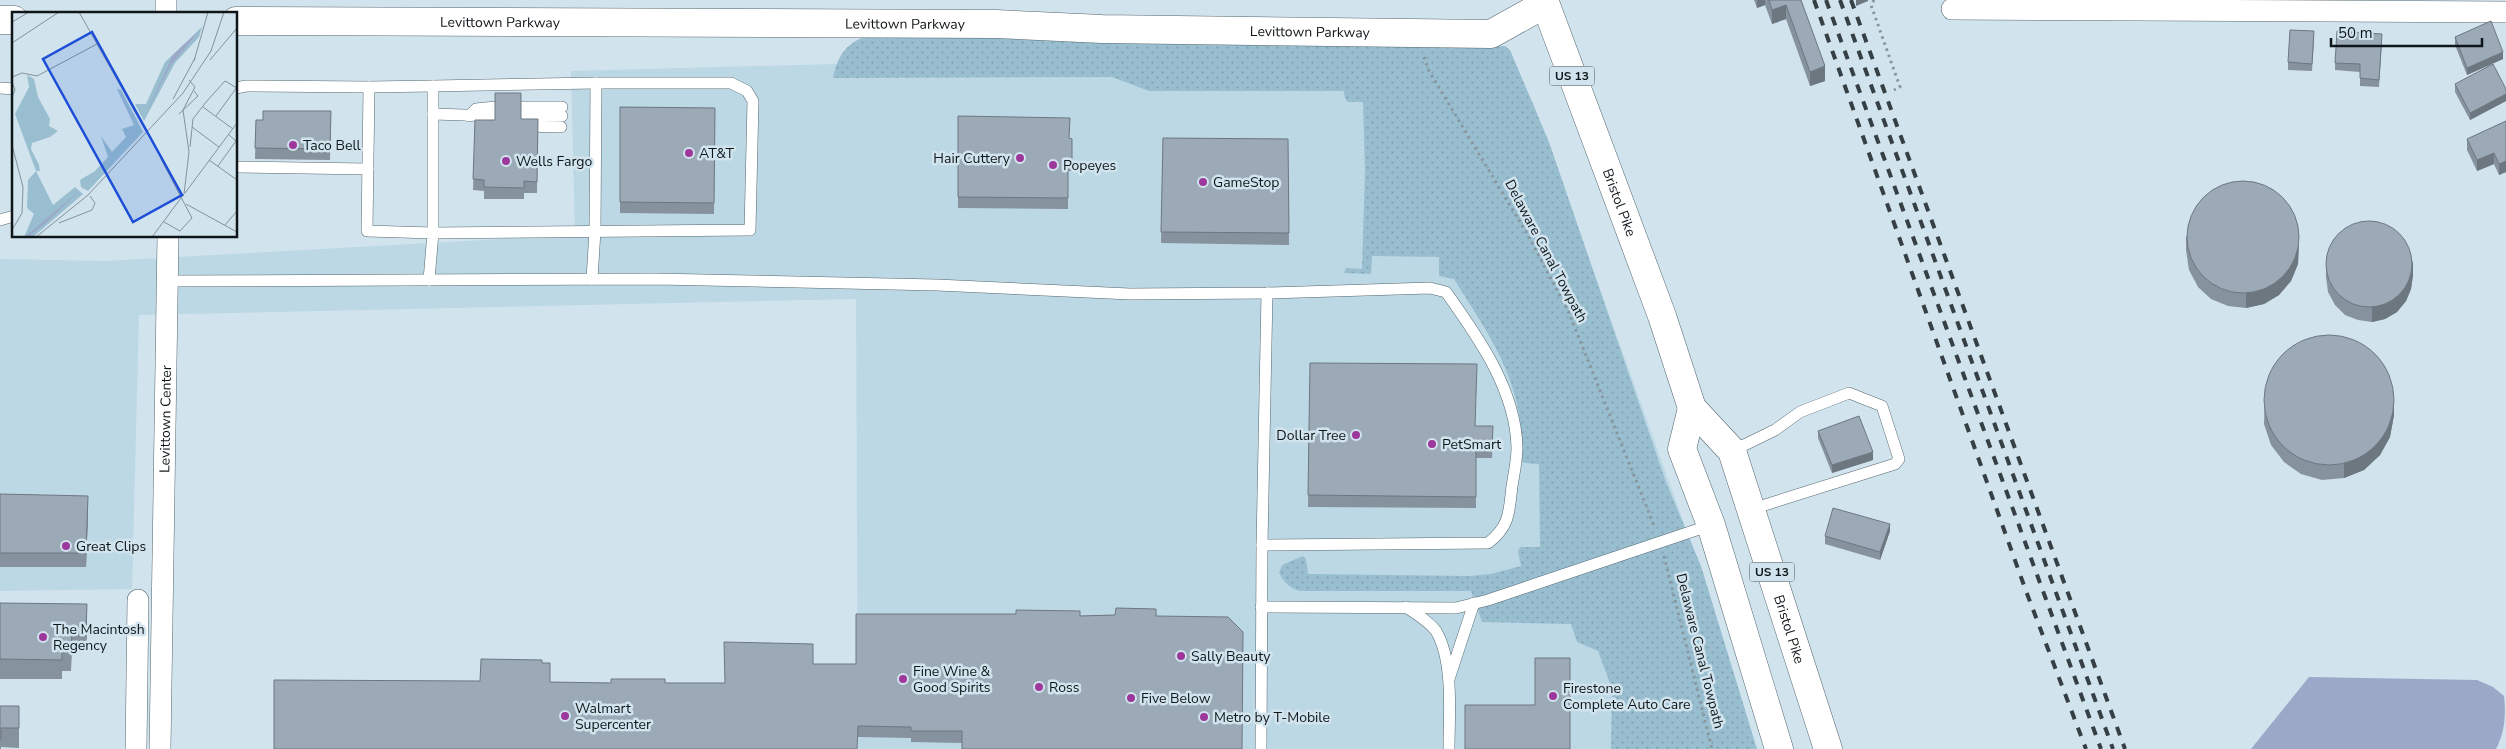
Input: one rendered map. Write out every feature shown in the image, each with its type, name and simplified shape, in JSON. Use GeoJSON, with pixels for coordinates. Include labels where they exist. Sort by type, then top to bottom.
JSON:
{"type":"FeatureCollection","features":[{"type":"Feature","properties":{"kind":"main road","name":"Levittown Parkway"},"geometry":{"type":"LineString","coordinates":[[238,21],[996,24],[1102,29],[1491,34],[1538,1]]}},
{"type":"Feature","properties":{"kind":"main road","name":"Bristol Pike"},"geometry":{"type":"LineString","coordinates":[[1538,1],[1662,316],[1692,408],[1732,451],[1828,749]]}},
{"type":"Feature","properties":{"kind":"main road","name":"US 13"},"geometry":{"type":"LineString","coordinates":[[1692,408],[1682,449],[1711,525],[1779,749]]}},
{"type":"Feature","properties":{"kind":"street"},"geometry":{"type":"LineString","coordinates":[[1952,9],[2040,5],[2324,6],[2506,12]]}},
{"type":"Feature","properties":{"kind":"street","name":"Levittown Center"},"geometry":{"type":"LineString","coordinates":[[160,749],[168,238]]}},
{"type":"Feature","properties":{"kind":"street"},"geometry":{"type":"LineString","coordinates":[[136,749],[138,600]]}},
{"type":"Feature","properties":{"kind":"lane"},"geometry":{"type":"LineString","coordinates":[[592,279],[595,231],[596,83]]}},
{"type":"Feature","properties":{"kind":"lane"},"geometry":{"type":"LineString","coordinates":[[238,88],[246,86],[369,87],[731,83],[747,91],[753,101],[750,230],[432,233],[367,231],[369,87]]}},
{"type":"Feature","properties":{"kind":"lane"},"geometry":{"type":"LineString","coordinates":[[429,280],[432,233],[434,86]]}},
{"type":"Feature","properties":{"kind":"lane"},"geometry":{"type":"LineString","coordinates":[[433,114],[468,115],[480,108],[495,116],[478,125],[468,115]]}},
{"type":"Feature","properties":{"kind":"lane"},"geometry":{"type":"LineString","coordinates":[[521,116],[561,116],[521,116]]}},
{"type":"Feature","properties":{"kind":"lane"},"geometry":{"type":"LineString","coordinates":[[238,167],[368,169]]}},
{"type":"Feature","properties":{"kind":"lane"},"geometry":{"type":"LineString","coordinates":[[167,281],[592,279],[937,285],[1130,294],[1267,293],[1430,288],[1446,292],[1479,340],[1504,391],[1514,421],[1517,448],[1508,517],[1502,533],[1488,543],[1262,545]]}},
{"type":"Feature","properties":{"kind":"lane"},"geometry":{"type":"LineString","coordinates":[[1261,749],[1261,607],[1267,293]]}},
{"type":"Feature","properties":{"kind":"lane"},"geometry":{"type":"LineString","coordinates":[[1732,451],[1775,430],[1800,412],[1849,393],[1882,406],[1899,459],[1894,464],[1752,509]]}},
{"type":"Feature","properties":{"kind":"lane"},"geometry":{"type":"LineString","coordinates":[[1261,607],[1456,608],[1711,525]]}},
{"type":"Feature","properties":{"kind":"lane"},"geometry":{"type":"LineString","coordinates":[[1449,679],[1474,603]]}},
{"type":"Feature","properties":{"kind":"lane"},"geometry":{"type":"LineString","coordinates":[[1406,607],[1435,630],[1442,645],[1449,679],[1449,749]]}},
{"type":"Feature","properties":{"kind":"path"},"geometry":{"type":"LineString","coordinates":[[1874,0],[1871,5],[1900,87],[1894,90]]}},
{"type":"Feature","properties":{"kind":"path","name":"Delaware Canal Towpath"},"geometry":{"type":"LineString","coordinates":[[1424,56],[1429,71],[1529,237],[1569,313],[1652,521]]}},
{"type":"Feature","properties":{"kind":"path","name":"Delaware Canal Towpath"},"geometry":{"type":"LineString","coordinates":[[1666,558],[1712,749]]}},
{"type":"Feature","properties":{"kind":"shaded area"},"geometry":{"type":"Polygon","coordinates":[[[873,34],[1341,46],[1505,46],[1510,50],[1549,142],[1666,482],[1701,566],[1757,749],[1611,749],[1612,689],[1598,651],[1577,642],[1571,624],[1482,622],[1471,591],[1300,591],[1285,582],[1279,573],[1282,565],[1303,556],[1306,559],[1308,574],[1469,576],[1491,574],[1521,566],[1518,551],[1520,547],[1540,547],[1539,464],[1521,461],[1521,434],[1512,386],[1504,364],[1493,343],[1454,279],[1439,276],[1439,257],[1372,256],[1371,274],[1344,273],[1346,268],[1362,269],[1365,171],[1363,102],[1348,102],[1345,99],[1344,91],[1149,91],[1112,77],[833,78],[835,69],[845,49],[857,40],[873,34]]]}},
{"type":"Feature","properties":{"kind":"shaded area"},"geometry":{"type":"Polygon","coordinates":[[[1505,46],[1534,105],[1691,543],[1749,749],[858,749],[856,299],[139,315],[132,589],[0,591],[0,259],[105,261],[575,235],[571,71],[1505,46]]]}},
{"type":"Feature","properties":{"kind":"shaded area"},"geometry":{"type":"Polygon","coordinates":[[[2309,677],[2477,680],[2493,687],[2504,696],[2505,717],[2503,730],[2496,749],[2251,749],[2309,677]]]}},
{"type":"Feature","properties":{"kind":"building"},"geometry":{"type":"Polygon","coordinates":[[[1769,0],[1801,0],[1825,66],[1810,72],[1786,5],[1772,10],[1769,0]]]}},
{"type":"Feature","properties":{"kind":"building"},"geometry":{"type":"Polygon","coordinates":[[[2491,21],[2503,52],[2467,68],[2455,37],[2491,21]]]}},
{"type":"Feature","properties":{"kind":"building"},"geometry":{"type":"Polygon","coordinates":[[[2290,30],[2314,31],[2312,64],[2288,62],[2290,30]]]}},
{"type":"Feature","properties":{"kind":"building"},"geometry":{"type":"Polygon","coordinates":[[[2337,31],[2382,34],[2379,80],[2360,78],[2360,64],[2335,63],[2337,31]]]}},
{"type":"Feature","properties":{"kind":"building"},"geometry":{"type":"Polygon","coordinates":[[[2493,64],[2506,89],[2506,94],[2470,113],[2455,84],[2493,64]]]}},
{"type":"Feature","properties":{"kind":"building","name":"Wells Fargo"},"geometry":{"type":"Polygon","coordinates":[[[495,93],[521,93],[521,119],[538,119],[537,182],[524,181],[524,188],[484,187],[484,180],[473,179],[475,120],[495,120],[495,93]]]}},
{"type":"Feature","properties":{"kind":"building"},"geometry":{"type":"Polygon","coordinates":[[[620,107],[715,108],[714,203],[620,202],[620,107]]]}},
{"type":"Feature","properties":{"kind":"building","name":"Taco Bell"},"geometry":{"type":"Polygon","coordinates":[[[263,111],[331,111],[330,149],[255,148],[256,120],[263,120],[263,111]]]}},
{"type":"Feature","properties":{"kind":"building"},"geometry":{"type":"Polygon","coordinates":[[[958,116],[1070,118],[1069,138],[1072,139],[1072,160],[1068,160],[1068,198],[958,197],[958,116]]]}},
{"type":"Feature","properties":{"kind":"building"},"geometry":{"type":"Polygon","coordinates":[[[2506,121],[2506,161],[2499,164],[2494,153],[2477,160],[2467,139],[2506,121]]]}},
{"type":"Feature","properties":{"kind":"building"},"geometry":{"type":"Polygon","coordinates":[[[1163,138],[1288,139],[1289,233],[1161,232],[1163,138]]]}},
{"type":"Feature","properties":{"kind":"building"},"geometry":{"type":"Polygon","coordinates":[[[2243,181],[2265,185],[2283,197],[2295,215],[2299,237],[2295,259],[2283,277],[2265,289],[2243,293],[2221,289],[2203,277],[2191,259],[2187,237],[2191,215],[2203,197],[2221,185],[2243,181]]]}},
{"type":"Feature","properties":{"kind":"building"},"geometry":{"type":"Polygon","coordinates":[[[2369,221],[2385,224],[2393,228],[2405,240],[2409,248],[2412,264],[2409,280],[2405,288],[2393,300],[2385,304],[2369,307],[2353,304],[2345,300],[2333,288],[2329,280],[2326,264],[2329,248],[2333,240],[2345,228],[2353,224],[2369,221]]]}},
{"type":"Feature","properties":{"kind":"building"},"geometry":{"type":"Polygon","coordinates":[[[2329,335],[2342,336],[2354,340],[2375,354],[2389,375],[2393,387],[2393,413],[2389,425],[2375,446],[2354,460],[2342,464],[2329,465],[2316,464],[2304,460],[2283,446],[2269,425],[2265,413],[2264,400],[2265,387],[2269,375],[2283,354],[2304,340],[2316,336],[2329,335]]]}},
{"type":"Feature","properties":{"kind":"building"},"geometry":{"type":"Polygon","coordinates":[[[1310,363],[1477,364],[1475,426],[1493,426],[1492,447],[1476,447],[1476,497],[1308,495],[1310,363]]]}},
{"type":"Feature","properties":{"kind":"building"},"geometry":{"type":"Polygon","coordinates":[[[1859,416],[1873,452],[1832,465],[1818,431],[1859,416]]]}},
{"type":"Feature","properties":{"kind":"building"},"geometry":{"type":"Polygon","coordinates":[[[0,494],[88,496],[86,553],[0,553],[0,494]]]}},
{"type":"Feature","properties":{"kind":"building"},"geometry":{"type":"Polygon","coordinates":[[[1833,508],[1890,524],[1880,552],[1825,536],[1833,508]]]}},
{"type":"Feature","properties":{"kind":"building","name":"The Macintosh Regency"},"geometry":{"type":"Polygon","coordinates":[[[0,603],[87,604],[86,632],[72,632],[71,651],[62,651],[62,660],[0,659],[0,603]]]}},
{"type":"Feature","properties":{"kind":"building"},"geometry":{"type":"Polygon","coordinates":[[[1116,608],[1156,609],[1156,616],[1228,617],[1243,632],[1242,749],[962,749],[962,731],[911,731],[911,727],[858,726],[857,749],[274,749],[274,680],[480,681],[481,659],[542,660],[542,663],[550,663],[550,682],[611,683],[611,679],[665,679],[665,683],[725,683],[724,642],[813,644],[813,664],[856,664],[856,614],[1016,614],[1016,610],[1080,611],[1080,616],[1115,615],[1116,608]]]}},
{"type":"Feature","properties":{"kind":"building","name":"Firestone Complete Auto Care"},"geometry":{"type":"Polygon","coordinates":[[[1535,658],[1570,658],[1570,749],[1465,749],[1465,705],[1535,705],[1535,658]]]}},
{"type":"Feature","properties":{"kind":"building"},"geometry":{"type":"Polygon","coordinates":[[[0,706],[19,706],[19,728],[1,728],[1,739],[0,739],[0,706]]]}},
{"type":"Feature","properties":{"kind":"railway"},"geometry":{"type":"LineString","coordinates":[[1814,0],[2026,591],[2086,749]]}},
{"type":"Feature","properties":{"kind":"railway"},"geometry":{"type":"LineString","coordinates":[[1826,0],[2101,749]]}},
{"type":"Feature","properties":{"kind":"railway"},"geometry":{"type":"LineString","coordinates":[[1840,0],[2113,749]]}},
{"type":"Feature","properties":{"kind":"railway"},"geometry":{"type":"LineString","coordinates":[[1851,0],[2125,749]]}},
{"type":"Feature","properties":{"kind":"place","name":"Taco Bell"},"geometry":{"type":"Point","coordinates":[293,145]}},
{"type":"Feature","properties":{"kind":"place","name":"AT&T"},"geometry":{"type":"Point","coordinates":[689,153]}},
{"type":"Feature","properties":{"kind":"place","name":"Hair Cuttery"},"geometry":{"type":"Point","coordinates":[1020,158]}},
{"type":"Feature","properties":{"kind":"place","name":"Wells Fargo"},"geometry":{"type":"Point","coordinates":[506,161]}},
{"type":"Feature","properties":{"kind":"place","name":"Popeyes"},"geometry":{"type":"Point","coordinates":[1053,165]}},
{"type":"Feature","properties":{"kind":"place","name":"GameStop"},"geometry":{"type":"Point","coordinates":[1203,182]}},
{"type":"Feature","properties":{"kind":"place","name":"Dollar Tree"},"geometry":{"type":"Point","coordinates":[1356,435]}},
{"type":"Feature","properties":{"kind":"place","name":"PetSmart"},"geometry":{"type":"Point","coordinates":[1432,444]}},
{"type":"Feature","properties":{"kind":"place","name":"Great Clips"},"geometry":{"type":"Point","coordinates":[66,546]}},
{"type":"Feature","properties":{"kind":"place","name":"The Macintosh Regency"},"geometry":{"type":"Point","coordinates":[43,637]}},
{"type":"Feature","properties":{"kind":"place","name":"Sally Beauty"},"geometry":{"type":"Point","coordinates":[1181,656]}},
{"type":"Feature","properties":{"kind":"place","name":"Fine Wine & Good Spirits"},"geometry":{"type":"Point","coordinates":[903,679]}},
{"type":"Feature","properties":{"kind":"place","name":"Ross"},"geometry":{"type":"Point","coordinates":[1039,687]}},
{"type":"Feature","properties":{"kind":"place","name":"Firestone Complete Auto Care"},"geometry":{"type":"Point","coordinates":[1553,696]}},
{"type":"Feature","properties":{"kind":"place","name":"Five Below"},"geometry":{"type":"Point","coordinates":[1131,698]}},
{"type":"Feature","properties":{"kind":"place","name":"Walmart Supercenter"},"geometry":{"type":"Point","coordinates":[565,716]}},
{"type":"Feature","properties":{"kind":"place","name":"Metro by T-Mobile"},"geometry":{"type":"Point","coordinates":[1204,717]}}]}
